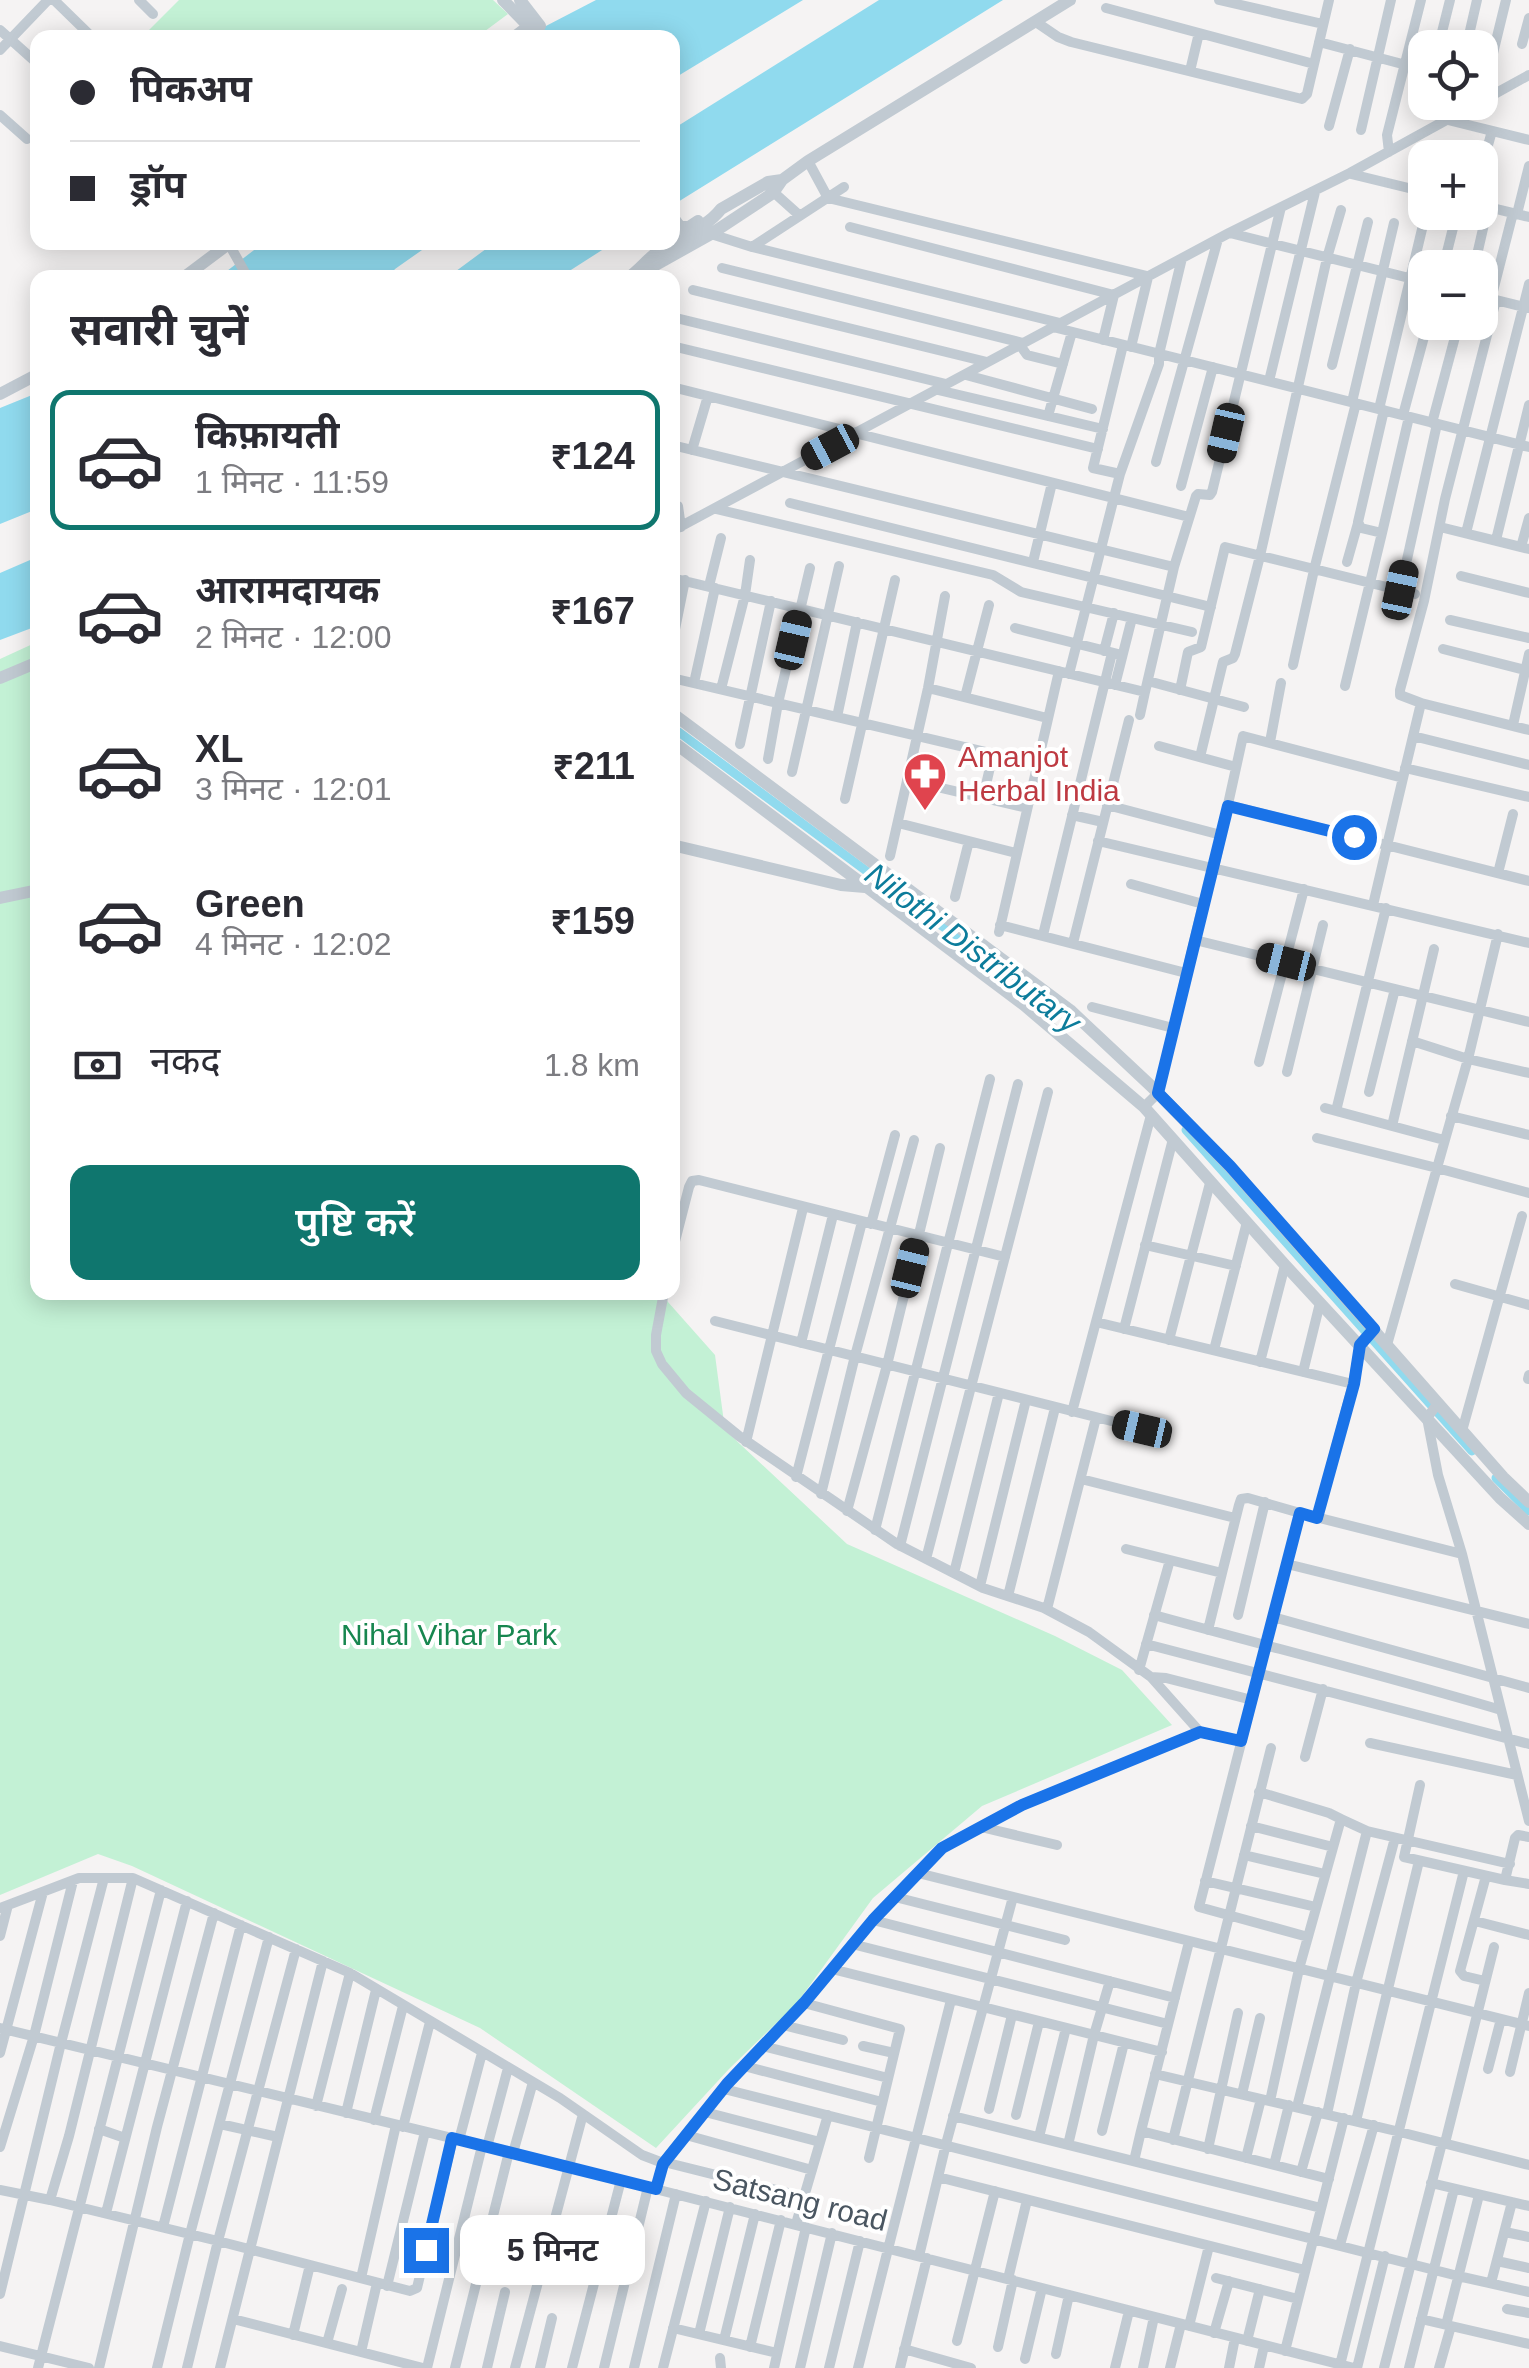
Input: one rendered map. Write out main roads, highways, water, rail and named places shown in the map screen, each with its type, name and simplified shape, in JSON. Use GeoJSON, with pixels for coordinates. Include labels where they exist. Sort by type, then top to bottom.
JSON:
{"type":"FeatureCollection","features":[{"type":"Feature","properties":{"kind":"water"},"geometry":{"type":"Polygon","coordinates":[[[596,0],[803,0],[680,75],[680,30],[540,30],[596,0]]]}},
{"type":"Feature","properties":{"kind":"water"},"geometry":{"type":"Polygon","coordinates":[[[879,0],[1003,0],[680,201],[680,125],[879,0]]]}},
{"type":"Feature","properties":{"kind":"water"},"geometry":{"type":"Polygon","coordinates":[[[254,250],[422,250],[394,270],[228,270],[254,250]]]}},
{"type":"Feature","properties":{"kind":"water"},"geometry":{"type":"Polygon","coordinates":[[[485,250],[602,250],[571,270],[457,270],[485,250]]]}},
{"type":"Feature","properties":{"kind":"water"},"geometry":{"type":"Polygon","coordinates":[[[30,396],[30,512],[0,524],[0,408],[30,396]]]}},
{"type":"Feature","properties":{"kind":"water"},"geometry":{"type":"Polygon","coordinates":[[[30,560],[30,629],[0,640],[0,573],[30,560]]]}},
{"type":"Feature","properties":{"kind":"waterway","name":"Nilothi Distributary"},"geometry":{"type":"LineString","coordinates":[[680,733],[1015,977]]}},
{"type":"Feature","properties":{"kind":"waterway","name":"Nilothi Distributary"},"geometry":{"type":"LineString","coordinates":[[1186,1130],[1472,1451]]}},
{"type":"Feature","properties":{"kind":"waterway","name":"Nilothi Distributary"},"geometry":{"type":"LineString","coordinates":[[1496,1478],[1529,1511]]}},
{"type":"Feature","properties":{"kind":"place","name":"Amanjot Herbal India"},"geometry":{"type":"Point","coordinates":[925,812]}},
{"type":"Feature","properties":{"kind":"park label","name":"Nihal Vihar Park"},"geometry":{"type":"Point","coordinates":[449,1635]}}]}
